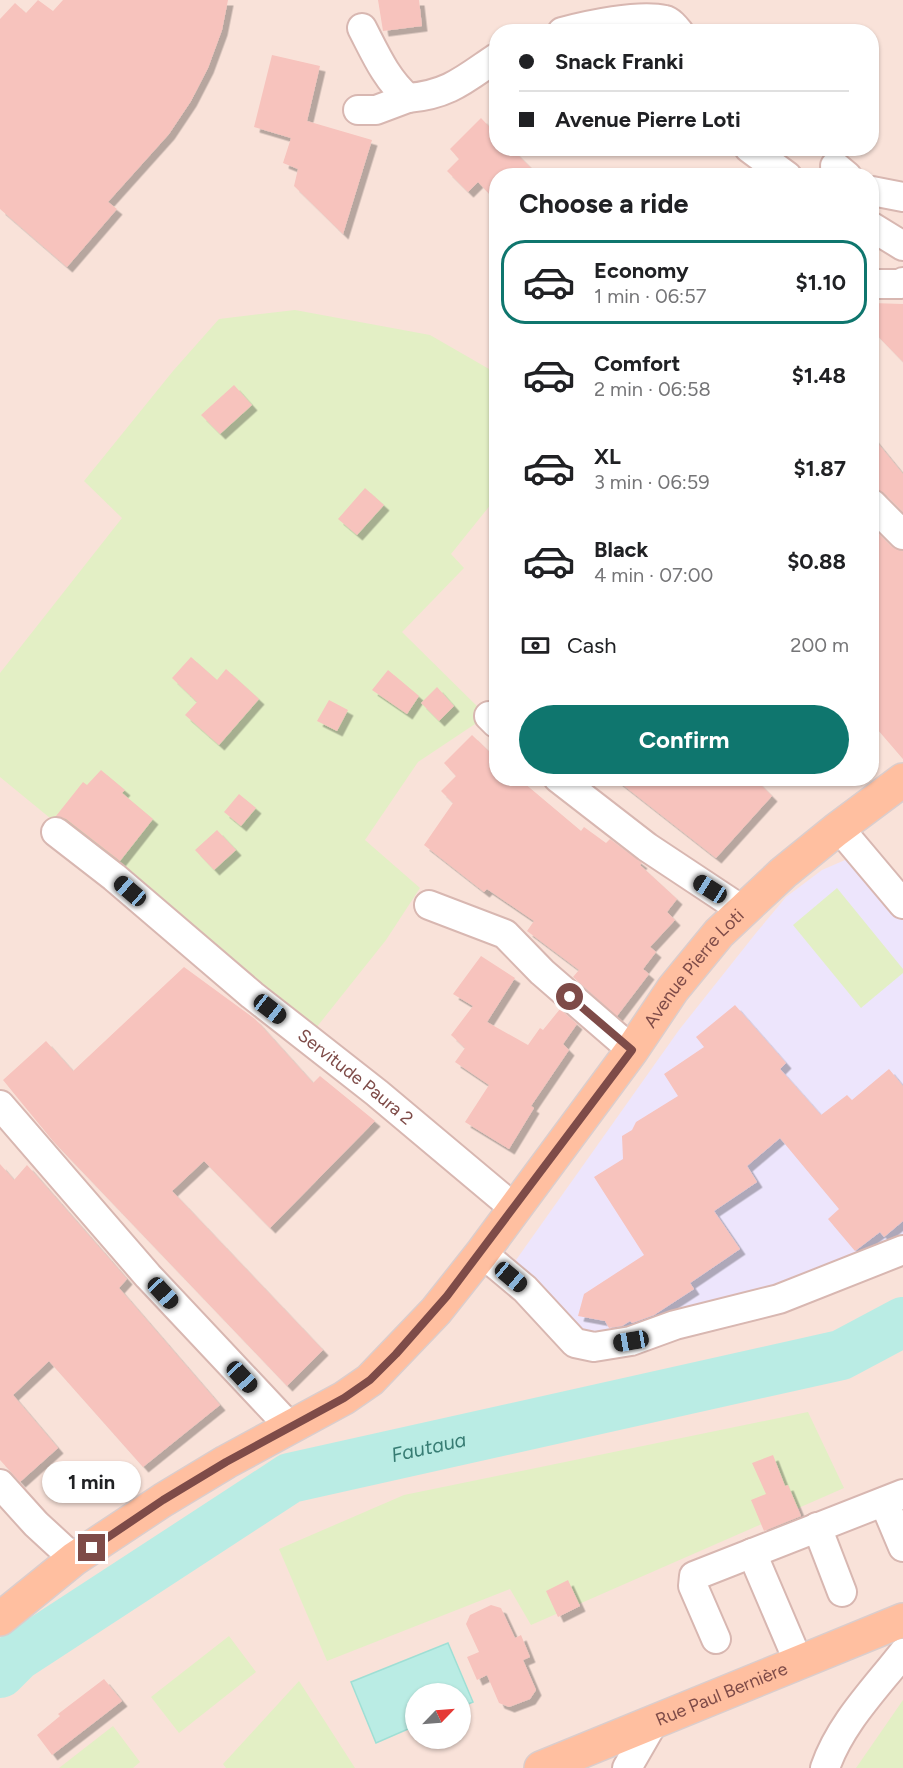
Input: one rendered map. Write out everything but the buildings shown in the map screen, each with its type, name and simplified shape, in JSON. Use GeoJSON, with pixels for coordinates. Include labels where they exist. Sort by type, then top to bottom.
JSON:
{"type":"FeatureCollection","features":[{"type":"Feature","properties":{"kind":"main road","name":"Avenue Pierre Loti"},"geometry":{"type":"LineString","coordinates":[[0,1619],[74,1559],[172,1495],[226,1462],[344,1398],[370,1380],[436,1311],[632,1050],[673,989],[719,933],[783,873],[903,780]]}},
{"type":"Feature","properties":{"kind":"main road","name":"Rue Paul Bernière"},"geometry":{"type":"LineString","coordinates":[[541,1768],[903,1620]]}},
{"type":"Feature","properties":{"kind":"street"},"geometry":{"type":"LineString","coordinates":[[592,24],[651,14]]}},
{"type":"Feature","properties":{"kind":"street"},"geometry":{"type":"LineString","coordinates":[[362,28],[382,67],[396,88],[408,98]]}},
{"type":"Feature","properties":{"kind":"street"},"geometry":{"type":"LineString","coordinates":[[358,110],[376,110],[408,98],[429,96],[454,87],[489,63]]}},
{"type":"Feature","properties":{"kind":"street"},"geometry":{"type":"LineString","coordinates":[[760,156],[776,168]]}},
{"type":"Feature","properties":{"kind":"street"},"geometry":{"type":"LineString","coordinates":[[879,192],[903,197]]}},
{"type":"Feature","properties":{"kind":"street"},"geometry":{"type":"LineString","coordinates":[[879,231],[903,246]]}},
{"type":"Feature","properties":{"kind":"street"},"geometry":{"type":"LineString","coordinates":[[879,284],[903,282]]}},
{"type":"Feature","properties":{"kind":"street"},"geometry":{"type":"LineString","coordinates":[[879,511],[903,535]]}},
{"type":"Feature","properties":{"kind":"street"},"geometry":{"type":"LineString","coordinates":[[568,786],[647,847],[742,910]]}},
{"type":"Feature","properties":{"kind":"street"},"geometry":{"type":"LineString","coordinates":[[839,828],[903,904]]}},
{"type":"Feature","properties":{"kind":"street","name":"Servitude Paura 2"},"geometry":{"type":"LineString","coordinates":[[56,832],[114,877],[252,995],[377,1093],[514,1208]]}},
{"type":"Feature","properties":{"kind":"street"},"geometry":{"type":"LineString","coordinates":[[429,905],[505,934],[542,972],[632,1050]]}},
{"type":"Feature","properties":{"kind":"street"},"geometry":{"type":"LineString","coordinates":[[0,1106],[148,1276],[290,1427]]}},
{"type":"Feature","properties":{"kind":"street"},"geometry":{"type":"LineString","coordinates":[[482,1252],[525,1289],[575,1343],[594,1347],[631,1341],[675,1324],[779,1299],[903,1250]]}},
{"type":"Feature","properties":{"kind":"street"},"geometry":{"type":"LineString","coordinates":[[0,1484],[36,1524],[74,1559]]}},
{"type":"Feature","properties":{"kind":"street"},"geometry":{"type":"LineString","coordinates":[[716,1639],[693,1586],[694,1576],[893,1498],[903,1547]]}},
{"type":"Feature","properties":{"kind":"street"},"geometry":{"type":"LineString","coordinates":[[817,1527],[842,1592]]}},
{"type":"Feature","properties":{"kind":"street"},"geometry":{"type":"LineString","coordinates":[[752,1553],[800,1663]]}},
{"type":"Feature","properties":{"kind":"street"},"geometry":{"type":"LineString","coordinates":[[825,1768],[841,1735],[861,1704],[903,1653]]}},
{"type":"Feature","properties":{"kind":"street"},"geometry":{"type":"LineString","coordinates":[[627,1768],[653,1723]]}},
{"type":"Feature","properties":{"kind":"shaded area"},"geometry":{"type":"Polygon","coordinates":[[[0,0],[903,0],[903,1768],[0,1768],[0,0]]]}},
{"type":"Feature","properties":{"kind":"shaded area"},"geometry":{"type":"Polygon","coordinates":[[[852,857],[903,918],[903,1242],[781,1291],[627,1335],[588,1336],[568,1323],[516,1260],[679,1030],[786,897],[822,870],[852,857]]]}},
{"type":"Feature","properties":{"kind":"green space"},"geometry":{"type":"Polygon","coordinates":[[[295,310],[430,335],[489,369],[489,507],[451,554],[464,568],[402,632],[487,716],[418,762],[365,840],[420,888],[386,940],[312,1033],[0,777],[0,673],[122,518],[84,481],[173,371],[219,319],[295,310]]]}},
{"type":"Feature","properties":{"kind":"green space"},"geometry":{"type":"Polygon","coordinates":[[[837,888],[903,969],[903,973],[861,1008],[793,925],[837,888]]]}},
{"type":"Feature","properties":{"kind":"green space"},"geometry":{"type":"Polygon","coordinates":[[[808,1412],[844,1488],[531,1625],[510,1589],[327,1661],[279,1549],[404,1495],[808,1412]]]}},
{"type":"Feature","properties":{"kind":"green space"},"geometry":{"type":"Polygon","coordinates":[[[229,1636],[256,1672],[179,1733],[151,1697],[229,1636]]]}},
{"type":"Feature","properties":{"kind":"green space"},"geometry":{"type":"Polygon","coordinates":[[[299,1681],[355,1768],[226,1768],[223,1764],[299,1681]]]}},
{"type":"Feature","properties":{"kind":"green space"},"geometry":{"type":"Polygon","coordinates":[[[903,1700],[903,1768],[856,1768],[903,1700]]]}},
{"type":"Feature","properties":{"kind":"green space"},"geometry":{"type":"Polygon","coordinates":[[[113,1726],[140,1762],[133,1768],[59,1768],[113,1726]]]}},
{"type":"Feature","properties":{"kind":"water"},"geometry":{"type":"Polygon","coordinates":[[[448,1643],[465,1683],[405,1683],[405,1730],[376,1743],[351,1682],[448,1643]]]}},
{"type":"Feature","properties":{"kind":"waterway","name":"Fautaua"},"geometry":{"type":"LineString","coordinates":[[0,1673],[17,1656],[290,1478],[841,1355],[903,1322]]}},
{"type":"Feature","properties":{"kind":"route"},"geometry":{"type":"LineString","coordinates":[[92,1548],[163,1500],[226,1462],[344,1398],[370,1380],[436,1311],[632,1050],[570,997]]}}]}
